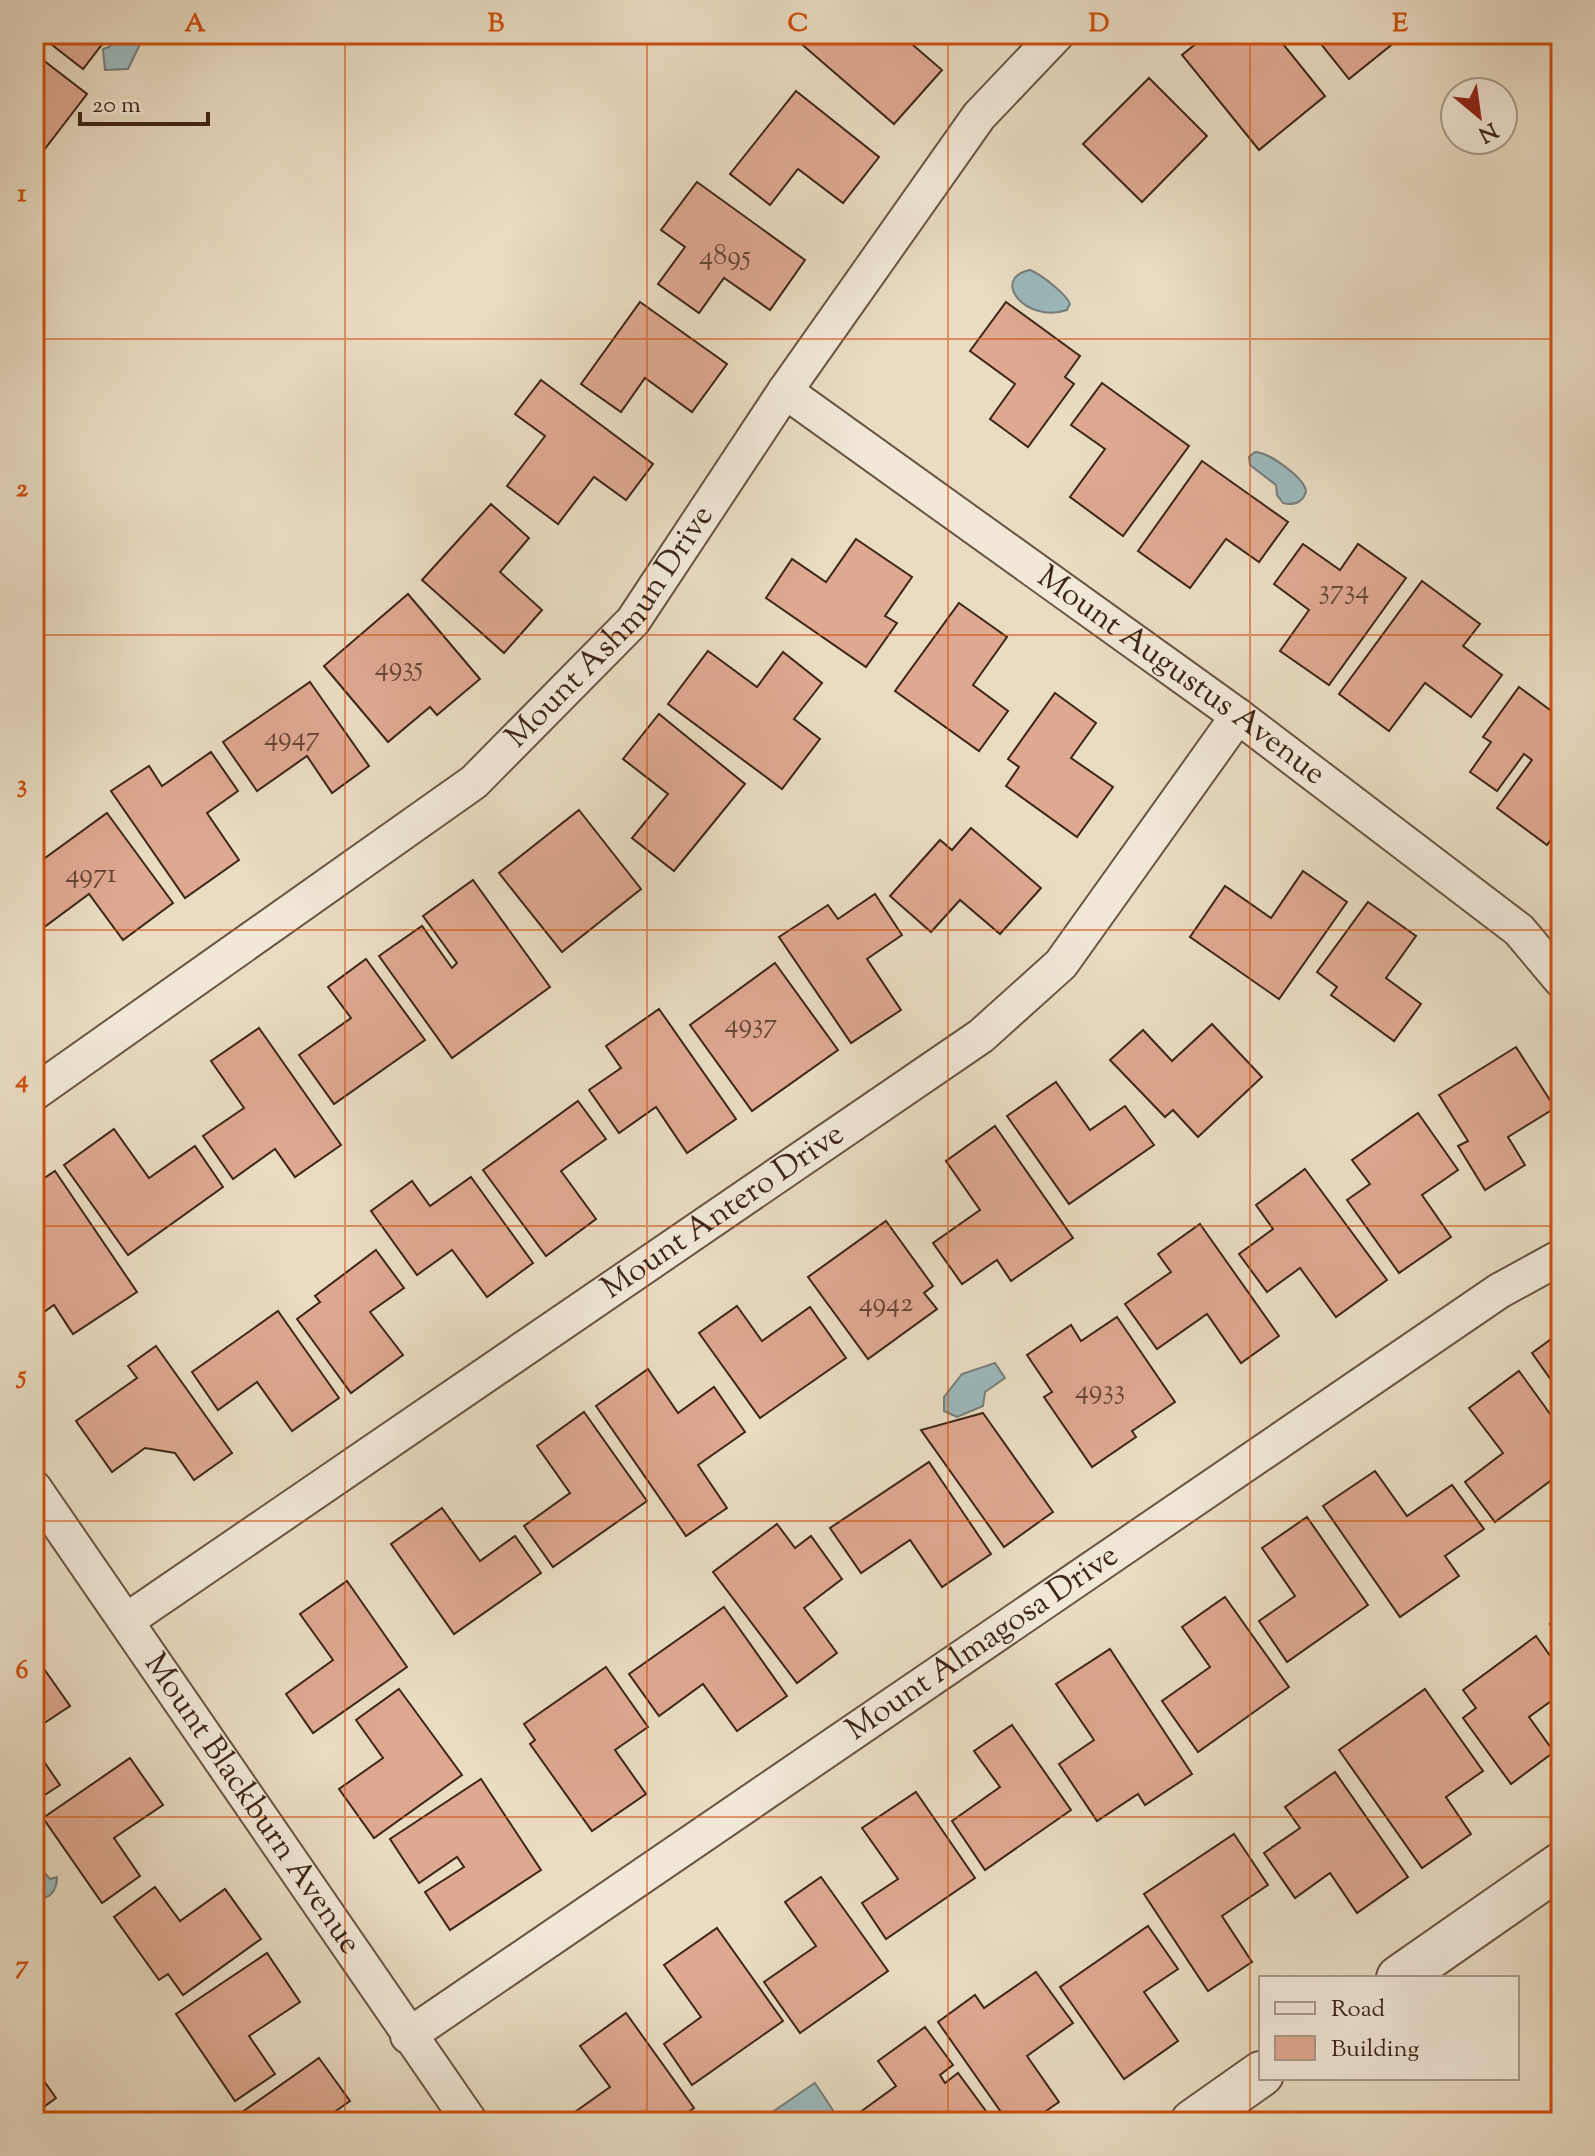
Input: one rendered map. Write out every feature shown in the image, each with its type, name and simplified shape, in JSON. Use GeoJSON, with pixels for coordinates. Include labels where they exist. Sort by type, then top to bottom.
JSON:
{"type":"FeatureCollection","features":[{"type":"Feature","properties":{"kind":"street","name":"Mount Ashmun Drive"},"geometry":{"type":"LineString","coordinates":[[34,1093],[474,782],[633,621],[785,391],[979,116],[1057,34]]}},
{"type":"Feature","properties":{"kind":"street","name":"Mount Augustus Avenue"},"geometry":{"type":"LineString","coordinates":[[785,391],[1238,716],[1519,930],[1561,980]]}},
{"type":"Feature","properties":{"kind":"street","name":"Mount Antero Drive"},"geometry":{"type":"LineString","coordinates":[[126,1621],[981,1036],[1061,964],[1238,716]]}},
{"type":"Feature","properties":{"kind":"street","name":"Mount Almagosa Drive"},"geometry":{"type":"LineString","coordinates":[[408,2036],[1486,1300],[1561,1257]]}},
{"type":"Feature","properties":{"kind":"street","name":"Mount Blackburn Avenue"},"geometry":{"type":"LineString","coordinates":[[34,1488],[470,2122]]}},
{"type":"Feature","properties":{"kind":"street"},"geometry":{"type":"LineString","coordinates":[[1402,1976],[1561,1865]]}},
{"type":"Feature","properties":{"kind":"street"},"geometry":{"type":"LineString","coordinates":[[1193,2122],[1259,2075]]}},
{"type":"Feature","properties":{"kind":"water"},"geometry":{"type":"Polygon","coordinates":[[[118,34],[145,34],[128,69],[105,70],[103,49],[109,47],[118,34]]]}},
{"type":"Feature","properties":{"kind":"water"},"geometry":{"type":"Polygon","coordinates":[[[1030,270],[1064,295],[1070,304],[1067,310],[1052,313],[1038,311],[1018,298],[1013,282],[1018,275],[1030,270]]]}},
{"type":"Feature","properties":{"kind":"water"},"geometry":{"type":"Polygon","coordinates":[[[1255,452],[1277,461],[1300,480],[1306,492],[1300,501],[1283,503],[1277,495],[1276,485],[1250,465],[1249,457],[1255,452]]]}},
{"type":"Feature","properties":{"kind":"water"},"geometry":{"type":"Polygon","coordinates":[[[995,1363],[1005,1378],[985,1392],[983,1406],[957,1417],[944,1411],[944,1397],[962,1374],[995,1363]]]}},
{"type":"Feature","properties":{"kind":"water"},"geometry":{"type":"Polygon","coordinates":[[[34,1861],[50,1879],[57,1877],[53,1891],[44,1898],[34,1898],[34,1861]]]}},
{"type":"Feature","properties":{"kind":"water"},"geometry":{"type":"Polygon","coordinates":[[[815,2083],[838,2118],[815,2122],[765,2122],[765,2117],[815,2083]]]}},
{"type":"Feature","properties":{"kind":"building"},"geometry":{"type":"Polygon","coordinates":[[[38,34],[110,34],[83,69],[38,34]]]}},
{"type":"Feature","properties":{"kind":"building"},"geometry":{"type":"Polygon","coordinates":[[[805,34],[911,34],[906,39],[942,70],[894,124],[798,41],[805,34]]]}},
{"type":"Feature","properties":{"kind":"building"},"geometry":{"type":"Polygon","coordinates":[[[1208,34],[1247,34],[1255,44],[1266,34],[1275,34],[1325,96],[1259,150],[1182,55],[1208,34]]]}},
{"type":"Feature","properties":{"kind":"building"},"geometry":{"type":"Polygon","coordinates":[[[1313,34],[1405,34],[1349,79],[1313,34]]]}},
{"type":"Feature","properties":{"kind":"building"},"geometry":{"type":"Polygon","coordinates":[[[34,53],[87,94],[34,163],[34,53]]]}},
{"type":"Feature","properties":{"kind":"building"},"geometry":{"type":"Polygon","coordinates":[[[1149,78],[1207,136],[1142,202],[1083,144],[1149,78]]]}},
{"type":"Feature","properties":{"kind":"building"},"geometry":{"type":"Polygon","coordinates":[[[796,91],[879,157],[843,203],[798,169],[770,205],[730,174],[796,91]]]}},
{"type":"Feature","properties":{"kind":"building"},"geometry":{"type":"Polygon","coordinates":[[[697,182],[805,260],[770,310],[724,278],[699,313],[658,284],[685,247],[661,230],[697,182]]]}},
{"type":"Feature","properties":{"kind":"building"},"geometry":{"type":"Polygon","coordinates":[[[640,302],[727,364],[692,412],[645,378],[621,412],[581,384],[640,302]]]}},
{"type":"Feature","properties":{"kind":"building"},"geometry":{"type":"Polygon","coordinates":[[[1006,302],[1080,356],[1065,377],[1074,384],[1028,447],[990,419],[1015,384],[970,351],[1006,302]]]}},
{"type":"Feature","properties":{"kind":"building"},"geometry":{"type":"Polygon","coordinates":[[[541,380],[653,464],[626,500],[594,477],[558,524],[507,486],[545,436],[515,414],[541,380]]]}},
{"type":"Feature","properties":{"kind":"building"},"geometry":{"type":"Polygon","coordinates":[[[1102,383],[1189,446],[1123,536],[1070,497],[1105,449],[1071,425],[1102,383]]]}},
{"type":"Feature","properties":{"kind":"building"},"geometry":{"type":"Polygon","coordinates":[[[1202,461],[1288,522],[1259,562],[1226,539],[1190,588],[1138,551],[1202,461]]]}},
{"type":"Feature","properties":{"kind":"building"},"geometry":{"type":"Polygon","coordinates":[[[491,504],[529,538],[500,572],[542,610],[504,653],[422,580],[491,504]]]}},
{"type":"Feature","properties":{"kind":"building"},"geometry":{"type":"Polygon","coordinates":[[[856,539],[912,577],[885,616],[897,623],[866,667],[766,598],[792,559],[826,582],[856,539]]]}},
{"type":"Feature","properties":{"kind":"building"},"geometry":{"type":"Polygon","coordinates":[[[1303,544],[1340,570],[1358,544],[1406,578],[1329,685],[1280,651],[1309,610],[1274,584],[1303,544]]]}},
{"type":"Feature","properties":{"kind":"building"},"geometry":{"type":"Polygon","coordinates":[[[1422,581],[1480,624],[1463,646],[1502,675],[1471,717],[1425,683],[1389,731],[1339,694],[1422,581]]]}},
{"type":"Feature","properties":{"kind":"building"},"geometry":{"type":"Polygon","coordinates":[[[408,594],[480,679],[437,715],[430,707],[388,742],[324,666],[408,594]]]}},
{"type":"Feature","properties":{"kind":"building"},"geometry":{"type":"Polygon","coordinates":[[[959,603],[1007,637],[973,685],[1008,711],[979,751],[895,691],[959,603]]]}},
{"type":"Feature","properties":{"kind":"building"},"geometry":{"type":"Polygon","coordinates":[[[708,651],[757,687],[783,652],[822,683],[794,719],[820,739],[782,789],[668,704],[708,651]]]}},
{"type":"Feature","properties":{"kind":"building"},"geometry":{"type":"Polygon","coordinates":[[[310,682],[369,766],[332,793],[307,756],[257,791],[223,742],[310,682]]]}},
{"type":"Feature","properties":{"kind":"building"},"geometry":{"type":"Polygon","coordinates":[[[1519,687],[1561,718],[1561,826],[1547,845],[1497,808],[1532,760],[1524,754],[1497,791],[1470,772],[1491,742],[1483,737],[1519,687]]]}},
{"type":"Feature","properties":{"kind":"building"},"geometry":{"type":"Polygon","coordinates":[[[1055,693],[1096,723],[1071,758],[1113,787],[1077,837],[1006,786],[1019,767],[1008,759],[1055,693]]]}},
{"type":"Feature","properties":{"kind":"building"},"geometry":{"type":"Polygon","coordinates":[[[659,714],[745,784],[674,871],[632,838],[668,794],[623,759],[659,714]]]}},
{"type":"Feature","properties":{"kind":"building"},"geometry":{"type":"Polygon","coordinates":[[[211,752],[238,791],[207,813],[239,860],[185,898],[111,791],[149,766],[162,786],[211,752]]]}},
{"type":"Feature","properties":{"kind":"building"},"geometry":{"type":"Polygon","coordinates":[[[579,810],[641,889],[562,952],[499,873],[579,810]]]}},
{"type":"Feature","properties":{"kind":"building"},"geometry":{"type":"Polygon","coordinates":[[[107,813],[173,903],[123,940],[89,894],[43,928],[34,916],[34,866],[107,813]]]}},
{"type":"Feature","properties":{"kind":"building"},"geometry":{"type":"Polygon","coordinates":[[[971,828],[1041,888],[1000,934],[960,900],[931,932],[890,896],[940,840],[952,850],[971,828]]]}},
{"type":"Feature","properties":{"kind":"building"},"geometry":{"type":"Polygon","coordinates":[[[1303,871],[1347,902],[1279,999],[1190,937],[1225,886],[1271,918],[1303,871]]]}},
{"type":"Feature","properties":{"kind":"building"},"geometry":{"type":"Polygon","coordinates":[[[473,880],[550,987],[452,1058],[379,956],[422,926],[452,968],[457,963],[423,916],[473,880]]]}},
{"type":"Feature","properties":{"kind":"building"},"geometry":{"type":"Polygon","coordinates":[[[875,894],[902,935],[867,959],[901,1010],[851,1043],[779,937],[828,905],[838,919],[875,894]]]}},
{"type":"Feature","properties":{"kind":"building"},"geometry":{"type":"Polygon","coordinates":[[[1368,902],[1416,936],[1386,978],[1421,1004],[1394,1041],[1331,995],[1337,987],[1317,972],[1368,902]]]}},
{"type":"Feature","properties":{"kind":"building"},"geometry":{"type":"Polygon","coordinates":[[[366,959],[425,1040],[334,1104],[299,1055],[351,1018],[328,987],[366,959]]]}},
{"type":"Feature","properties":{"kind":"building"},"geometry":{"type":"Polygon","coordinates":[[[775,963],[838,1050],[752,1111],[690,1025],[775,963]]]}},
{"type":"Feature","properties":{"kind":"building"},"geometry":{"type":"Polygon","coordinates":[[[659,1009],[736,1119],[687,1153],[656,1107],[619,1133],[589,1090],[621,1068],[606,1046],[659,1009]]]}},
{"type":"Feature","properties":{"kind":"building"},"geometry":{"type":"Polygon","coordinates":[[[1212,1024],[1262,1077],[1198,1137],[1173,1110],[1165,1117],[1110,1060],[1143,1030],[1172,1061],[1212,1024]]]}},
{"type":"Feature","properties":{"kind":"building"},"geometry":{"type":"Polygon","coordinates":[[[259,1028],[341,1145],[295,1177],[275,1149],[233,1179],[203,1136],[244,1108],[211,1061],[259,1028]]]}},
{"type":"Feature","properties":{"kind":"building"},"geometry":{"type":"Polygon","coordinates":[[[1516,1047],[1555,1108],[1508,1137],[1525,1165],[1485,1190],[1458,1146],[1468,1141],[1439,1095],[1516,1047]]]}},
{"type":"Feature","properties":{"kind":"building"},"geometry":{"type":"Polygon","coordinates":[[[1056,1082],[1090,1130],[1125,1106],[1154,1145],[1069,1204],[1007,1116],[1056,1082]]]}},
{"type":"Feature","properties":{"kind":"building"},"geometry":{"type":"Polygon","coordinates":[[[578,1101],[606,1139],[561,1171],[596,1219],[546,1256],[483,1170],[578,1101]]]}},
{"type":"Feature","properties":{"kind":"building"},"geometry":{"type":"Polygon","coordinates":[[[1418,1113],[1458,1170],[1422,1195],[1451,1237],[1399,1273],[1347,1200],[1370,1184],[1352,1160],[1418,1113]]]}},
{"type":"Feature","properties":{"kind":"building"},"geometry":{"type":"Polygon","coordinates":[[[995,1126],[1073,1238],[1011,1281],[997,1260],[962,1284],[933,1243],[980,1210],[946,1161],[995,1126]]]}},
{"type":"Feature","properties":{"kind":"building"},"geometry":{"type":"Polygon","coordinates":[[[114,1129],[149,1178],[195,1146],[223,1187],[128,1255],[64,1165],[114,1129]]]}},
{"type":"Feature","properties":{"kind":"building"},"geometry":{"type":"Polygon","coordinates":[[[1305,1169],[1387,1280],[1336,1317],[1300,1268],[1267,1292],[1239,1254],[1273,1229],[1256,1205],[1305,1169]]]}},
{"type":"Feature","properties":{"kind":"building"},"geometry":{"type":"Polygon","coordinates":[[[55,1171],[137,1292],[73,1334],[54,1305],[34,1319],[34,1261],[39,1257],[34,1250],[34,1185],[55,1171]]]}},
{"type":"Feature","properties":{"kind":"building"},"geometry":{"type":"Polygon","coordinates":[[[471,1177],[533,1263],[487,1297],[452,1250],[417,1275],[371,1211],[412,1181],[430,1206],[471,1177]]]}},
{"type":"Feature","properties":{"kind":"building"},"geometry":{"type":"Polygon","coordinates":[[[886,1221],[933,1286],[924,1293],[937,1309],[868,1359],[808,1277],[886,1221]]]}},
{"type":"Feature","properties":{"kind":"building"},"geometry":{"type":"Polygon","coordinates":[[[1200,1224],[1279,1336],[1241,1363],[1207,1314],[1157,1349],[1125,1304],[1171,1272],[1158,1254],[1200,1224]]]}},
{"type":"Feature","properties":{"kind":"building"},"geometry":{"type":"Polygon","coordinates":[[[376,1250],[404,1288],[370,1312],[403,1355],[351,1393],[297,1319],[320,1302],[315,1296],[376,1250]]]}},
{"type":"Feature","properties":{"kind":"building"},"geometry":{"type":"Polygon","coordinates":[[[737,1306],[762,1341],[810,1307],[846,1358],[760,1418],[699,1333],[737,1306]]]}},
{"type":"Feature","properties":{"kind":"building"},"geometry":{"type":"Polygon","coordinates":[[[278,1311],[339,1398],[292,1431],[257,1382],[218,1410],[192,1372],[278,1311]]]}},
{"type":"Feature","properties":{"kind":"building"},"geometry":{"type":"Polygon","coordinates":[[[1117,1317],[1175,1402],[1132,1431],[1136,1437],[1092,1467],[1044,1397],[1052,1392],[1027,1355],[1071,1325],[1081,1341],[1117,1317]]]}},
{"type":"Feature","properties":{"kind":"building"},"geometry":{"type":"Polygon","coordinates":[[[1561,1332],[1561,1394],[1532,1353],[1561,1332]]]}},
{"type":"Feature","properties":{"kind":"building"},"geometry":{"type":"Polygon","coordinates":[[[156,1346],[232,1453],[194,1480],[175,1453],[145,1448],[112,1472],[76,1421],[137,1378],[128,1366],[156,1346]]]}},
{"type":"Feature","properties":{"kind":"building"},"geometry":{"type":"Polygon","coordinates":[[[648,1369],[678,1413],[714,1387],[745,1432],[698,1465],[727,1508],[686,1536],[596,1406],[648,1369]]]}},
{"type":"Feature","properties":{"kind":"building"},"geometry":{"type":"Polygon","coordinates":[[[1519,1371],[1561,1429],[1561,1473],[1495,1522],[1465,1482],[1503,1453],[1469,1408],[1519,1371]]]}},
{"type":"Feature","properties":{"kind":"building"},"geometry":{"type":"Polygon","coordinates":[[[584,1412],[647,1501],[553,1567],[524,1526],[570,1493],[537,1446],[584,1412]]]}},
{"type":"Feature","properties":{"kind":"building"},"geometry":{"type":"Polygon","coordinates":[[[983,1413],[1053,1512],[1004,1547],[921,1430],[983,1413]]]}},
{"type":"Feature","properties":{"kind":"building"},"geometry":{"type":"Polygon","coordinates":[[[929,1462],[991,1554],[942,1587],[910,1540],[861,1573],[830,1528],[929,1462]]]}},
{"type":"Feature","properties":{"kind":"building"},"geometry":{"type":"Polygon","coordinates":[[[1375,1471],[1407,1516],[1452,1485],[1484,1529],[1445,1556],[1459,1576],[1400,1617],[1323,1506],[1375,1471]]]}},
{"type":"Feature","properties":{"kind":"building"},"geometry":{"type":"Polygon","coordinates":[[[442,1508],[480,1561],[515,1536],[541,1573],[454,1634],[391,1544],[442,1508]]]}},
{"type":"Feature","properties":{"kind":"building"},"geometry":{"type":"Polygon","coordinates":[[[1307,1517],[1368,1605],[1287,1662],[1259,1621],[1295,1596],[1262,1548],[1307,1517]]]}},
{"type":"Feature","properties":{"kind":"building"},"geometry":{"type":"Polygon","coordinates":[[[777,1524],[795,1548],[811,1536],[842,1579],[804,1608],[837,1653],[797,1683],[713,1572],[777,1524]]]}},
{"type":"Feature","properties":{"kind":"building"},"geometry":{"type":"Polygon","coordinates":[[[347,1581],[407,1667],[313,1733],[286,1694],[333,1660],[300,1614],[347,1581]]]}},
{"type":"Feature","properties":{"kind":"building"},"geometry":{"type":"Polygon","coordinates":[[[1225,1597],[1289,1687],[1198,1752],[1162,1701],[1210,1667],[1182,1627],[1225,1597]]]}},
{"type":"Feature","properties":{"kind":"building"},"geometry":{"type":"Polygon","coordinates":[[[724,1607],[787,1696],[737,1731],[703,1684],[659,1716],[629,1674],[724,1607]]]}},
{"type":"Feature","properties":{"kind":"building"},"geometry":{"type":"Polygon","coordinates":[[[1561,1616],[1561,1648],[1556,1642],[1560,1639],[1550,1624],[1561,1616]]]}},
{"type":"Feature","properties":{"kind":"building"},"geometry":{"type":"Polygon","coordinates":[[[1536,1636],[1561,1671],[1561,1694],[1529,1717],[1554,1752],[1511,1784],[1463,1718],[1476,1708],[1463,1690],[1536,1636]]]}},
{"type":"Feature","properties":{"kind":"building"},"geometry":{"type":"Polygon","coordinates":[[[1110,1649],[1192,1774],[1145,1805],[1138,1794],[1097,1821],[1059,1764],[1094,1740],[1056,1684],[1110,1649]]]}},
{"type":"Feature","properties":{"kind":"building"},"geometry":{"type":"Polygon","coordinates":[[[42,1666],[70,1706],[34,1730],[34,1671],[42,1666]]]}},
{"type":"Feature","properties":{"kind":"building"},"geometry":{"type":"Polygon","coordinates":[[[606,1667],[648,1727],[615,1750],[646,1794],[592,1831],[530,1744],[535,1740],[524,1724],[606,1667]]]}},
{"type":"Feature","properties":{"kind":"building"},"geometry":{"type":"Polygon","coordinates":[[[399,1689],[462,1775],[374,1838],[339,1789],[383,1758],[356,1720],[399,1689]]]}},
{"type":"Feature","properties":{"kind":"building"},"geometry":{"type":"Polygon","coordinates":[[[1425,1689],[1483,1771],[1446,1797],[1471,1834],[1422,1868],[1339,1750],[1425,1689]]]}},
{"type":"Feature","properties":{"kind":"building"},"geometry":{"type":"Polygon","coordinates":[[[1012,1725],[1071,1810],[985,1870],[952,1821],[1000,1787],[974,1751],[1012,1725]]]}},
{"type":"Feature","properties":{"kind":"building"},"geometry":{"type":"Polygon","coordinates":[[[34,1747],[60,1785],[34,1802],[34,1747]]]}},
{"type":"Feature","properties":{"kind":"building"},"geometry":{"type":"Polygon","coordinates":[[[130,1758],[163,1805],[114,1838],[140,1876],[102,1903],[43,1818],[130,1758]]]}},
{"type":"Feature","properties":{"kind":"building"},"geometry":{"type":"Polygon","coordinates":[[[1335,1772],[1408,1877],[1357,1913],[1330,1873],[1295,1898],[1264,1853],[1300,1828],[1285,1807],[1335,1772]]]}},
{"type":"Feature","properties":{"kind":"building"},"geometry":{"type":"Polygon","coordinates":[[[481,1779],[541,1870],[450,1930],[425,1892],[464,1867],[457,1857],[419,1883],[390,1839],[481,1779]]]}},
{"type":"Feature","properties":{"kind":"building"},"geometry":{"type":"Polygon","coordinates":[[[916,1792],[975,1878],[886,1939],[862,1903],[898,1879],[862,1828],[916,1792]]]}},
{"type":"Feature","properties":{"kind":"building"},"geometry":{"type":"Polygon","coordinates":[[[1234,1834],[1268,1885],[1222,1916],[1252,1962],[1208,1991],[1144,1894],[1234,1834]]]}},
{"type":"Feature","properties":{"kind":"building"},"geometry":{"type":"Polygon","coordinates":[[[821,1877],[888,1971],[800,2033],[764,1982],[816,1946],[785,1902],[821,1877]]]}},
{"type":"Feature","properties":{"kind":"building"},"geometry":{"type":"Polygon","coordinates":[[[155,1887],[180,1921],[225,1889],[261,1939],[183,1995],[168,1974],[159,1980],[114,1917],[155,1887]]]}},
{"type":"Feature","properties":{"kind":"building"},"geometry":{"type":"Polygon","coordinates":[[[1148,1926],[1178,1969],[1144,1992],[1178,2041],[1124,2079],[1060,1987],[1148,1926]]]}},
{"type":"Feature","properties":{"kind":"building"},"geometry":{"type":"Polygon","coordinates":[[[717,1928],[783,2021],[692,2085],[664,2044],[701,2017],[664,1965],[717,1928]]]}},
{"type":"Feature","properties":{"kind":"building"},"geometry":{"type":"Polygon","coordinates":[[[267,1953],[300,2002],[249,2036],[275,2074],[235,2101],[176,2014],[267,1953]]]}},
{"type":"Feature","properties":{"kind":"building"},"geometry":{"type":"Polygon","coordinates":[[[1036,1972],[1073,2023],[1027,2056],[1059,2102],[1030,2122],[1008,2122],[938,2022],[975,1995],[984,2008],[1036,1972]]]}},
{"type":"Feature","properties":{"kind":"building"},"geometry":{"type":"Polygon","coordinates":[[[626,2013],[694,2108],[674,2122],[567,2122],[565,2119],[610,2087],[580,2046],[626,2013]]]}},
{"type":"Feature","properties":{"kind":"building"},"geometry":{"type":"Polygon","coordinates":[[[925,2027],[953,2065],[940,2075],[945,2083],[958,2073],[994,2122],[866,2122],[859,2113],[896,2086],[878,2061],[925,2027]]]}},
{"type":"Feature","properties":{"kind":"building"},"geometry":{"type":"Polygon","coordinates":[[[319,2058],[350,2101],[320,2122],[228,2122],[319,2058]]]}},
{"type":"Feature","properties":{"kind":"building"},"geometry":{"type":"Polygon","coordinates":[[[34,2067],[56,2098],[34,2114],[34,2067]]]}}]}
